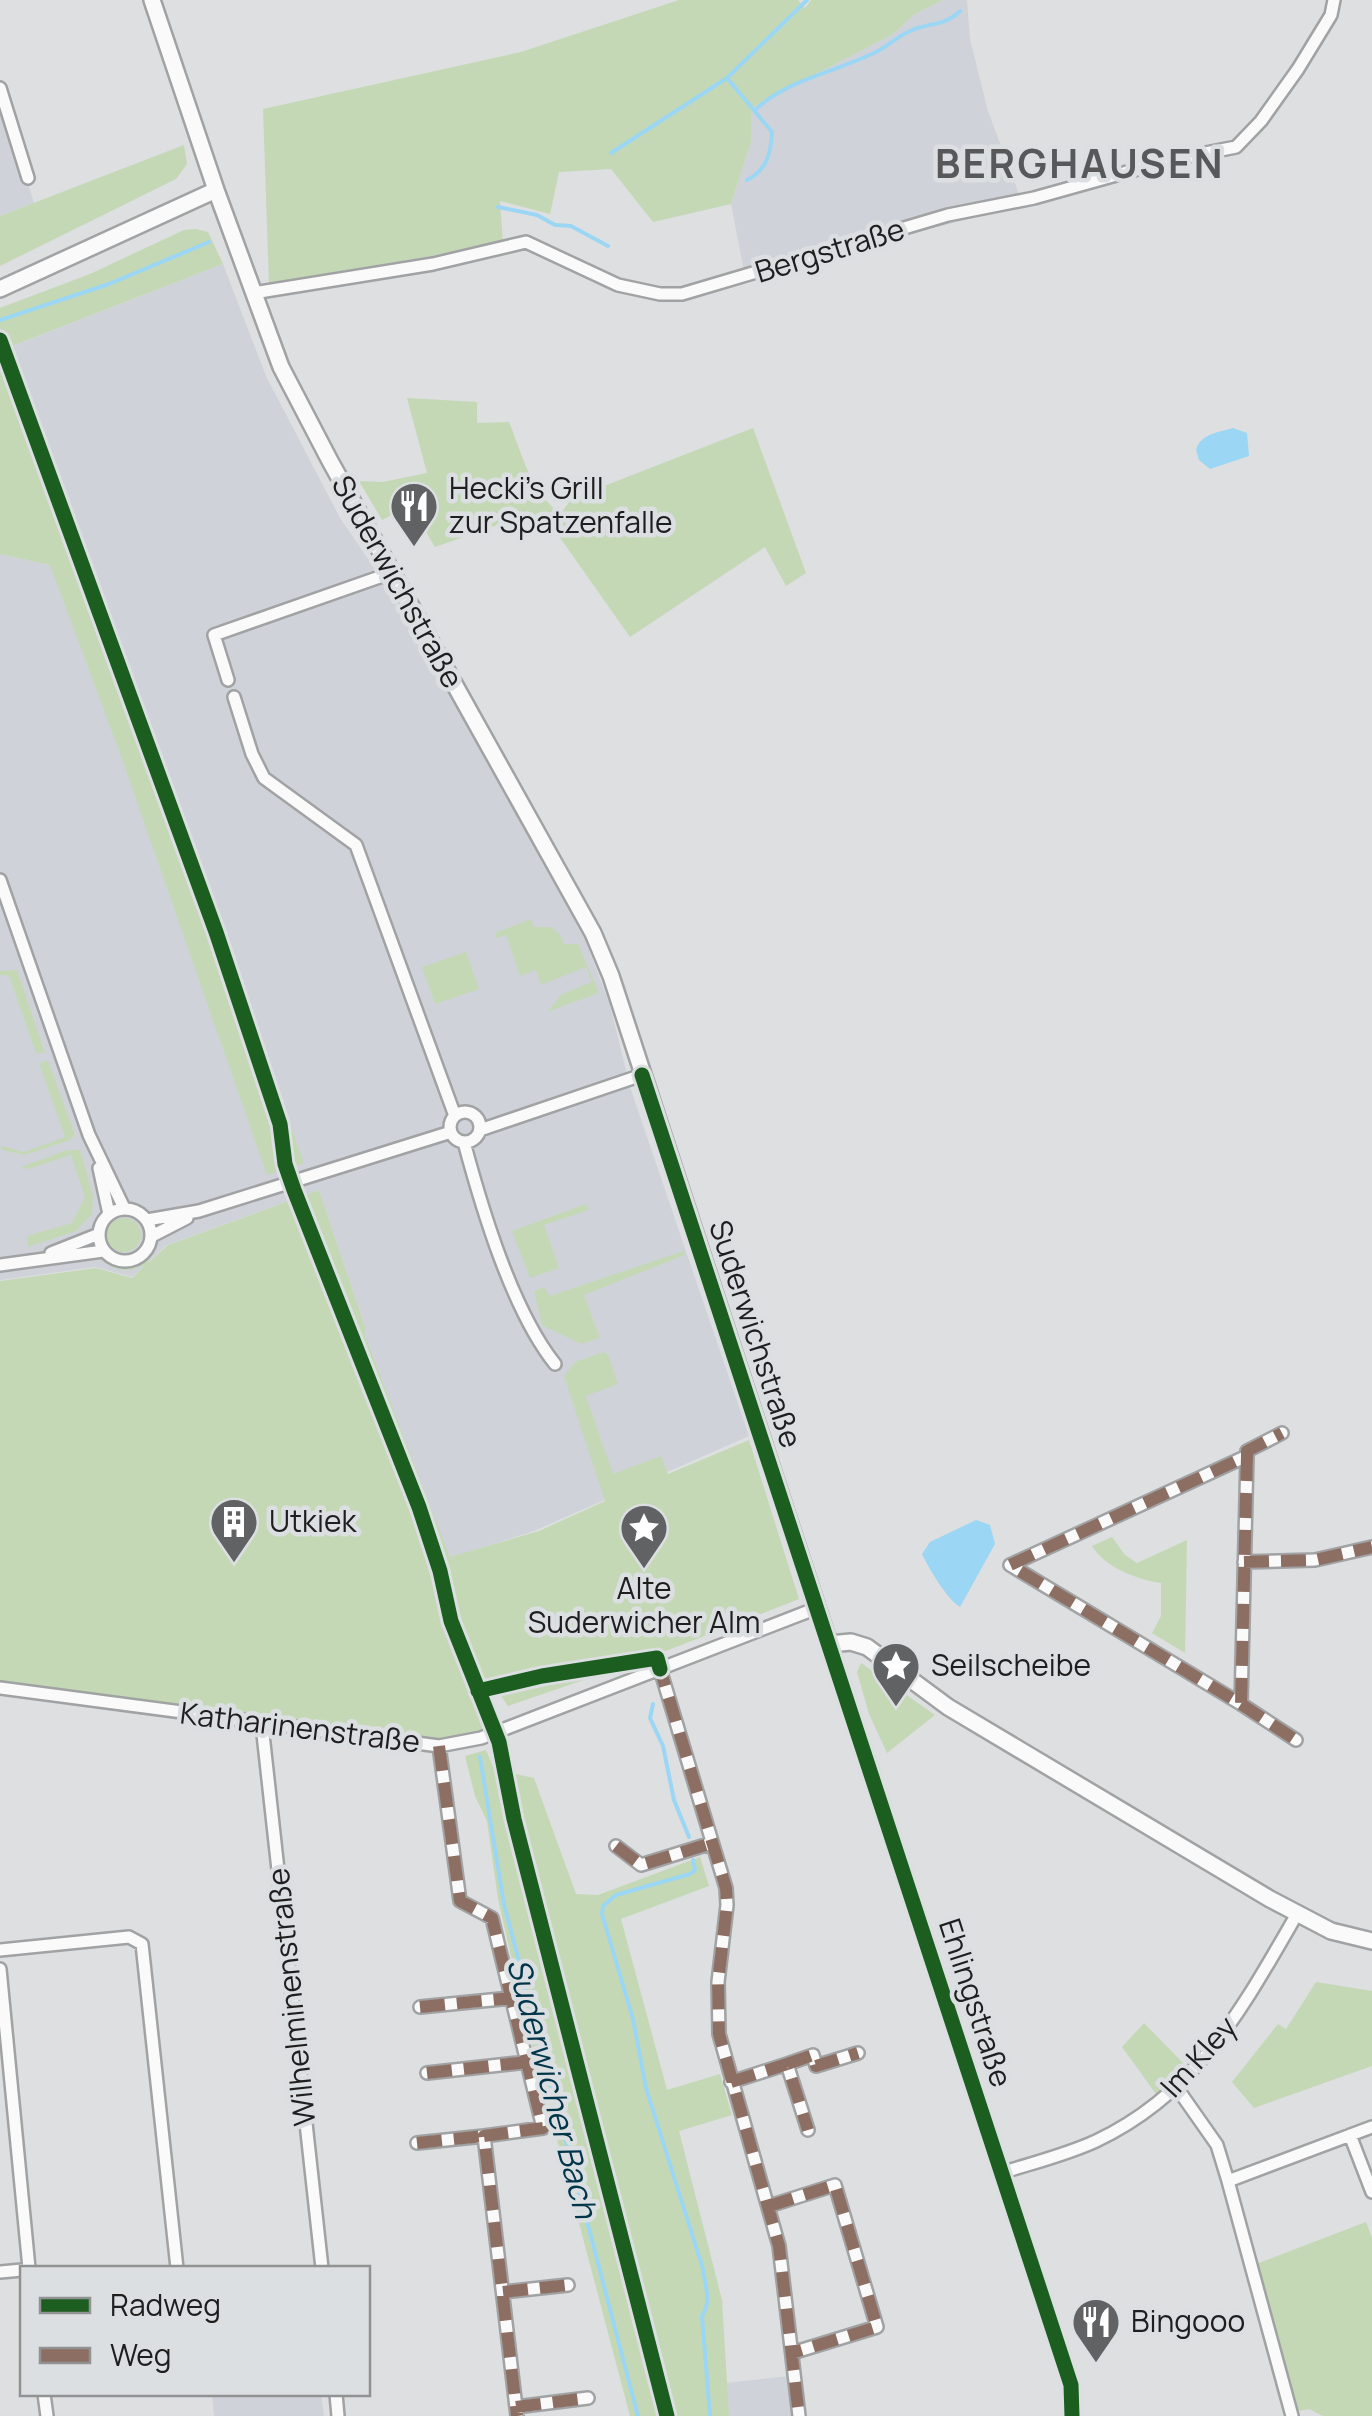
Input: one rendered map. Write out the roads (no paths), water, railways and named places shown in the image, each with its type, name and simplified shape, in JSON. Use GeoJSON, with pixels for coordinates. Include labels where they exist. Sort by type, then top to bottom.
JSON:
{"type":"FeatureCollection","features":[{"type":"Feature","properties":{"kind":"main road","name":"Suderwichstraße"},"geometry":{"type":"LineString","coordinates":[[152,0],[281,367],[593,933],[611,976],[817,1608]]}},
{"type":"Feature","properties":{"kind":"main road"},"geometry":{"type":"LineString","coordinates":[[0,289],[216,190]]}},
{"type":"Feature","properties":{"kind":"main road","name":"Ehlingstraße"},"geometry":{"type":"LineString","coordinates":[[817,1608],[830,1644]]}},
{"type":"Feature","properties":{"kind":"main road"},"geometry":{"type":"LineString","coordinates":[[830,1644],[851,1642],[866,1647],[948,1707],[1297,1914],[1331,1931],[1372,1941]]}},
{"type":"Feature","properties":{"kind":"street","name":"Bergstraße"},"geometry":{"type":"LineString","coordinates":[[253,292],[433,264],[526,242],[618,285],[660,294],[682,294],[948,215],[1044,196],[1170,160],[1222,152],[1246,139],[1261,121],[1332,15],[1334,0]]}},
{"type":"Feature","properties":{"kind":"street"},"geometry":{"type":"LineString","coordinates":[[0,88],[28,178]]}},
{"type":"Feature","properties":{"kind":"street"},"geometry":{"type":"LineString","coordinates":[[228,680],[214,636],[392,573]]}},
{"type":"Feature","properties":{"kind":"street"},"geometry":{"type":"LineString","coordinates":[[234,697],[264,778],[356,845],[455,1116],[451,1132],[464,1142],[476,1138],[479,1121],[464,1112],[455,1116]]}},
{"type":"Feature","properties":{"kind":"street"},"geometry":{"type":"LineString","coordinates":[[0,880],[95,1149],[124,1208]]}},
{"type":"Feature","properties":{"kind":"street"},"geometry":{"type":"LineString","coordinates":[[480,1130],[642,1075]]}},
{"type":"Feature","properties":{"kind":"street"},"geometry":{"type":"LineString","coordinates":[[147,1220],[199,1211],[451,1132]]}},
{"type":"Feature","properties":{"kind":"street"},"geometry":{"type":"LineString","coordinates":[[464,1142],[475,1184],[525,1319],[555,1364]]}},
{"type":"Feature","properties":{"kind":"street"},"geometry":{"type":"LineString","coordinates":[[95,1149],[109,1214]]}},
{"type":"Feature","properties":{"kind":"street"},"geometry":{"type":"LineString","coordinates":[[152,1236],[141,1214],[124,1208],[104,1219],[98,1234],[104,1251],[115,1260],[135,1260],[144,1254],[152,1236],[199,1211]]}},
{"type":"Feature","properties":{"kind":"street"},"geometry":{"type":"LineString","coordinates":[[27,1261],[98,1234]]}},
{"type":"Feature","properties":{"kind":"street"},"geometry":{"type":"LineString","coordinates":[[0,1265],[104,1251]]}},
{"type":"Feature","properties":{"kind":"street"},"geometry":{"type":"LineString","coordinates":[[1241,1704],[1247,1450],[1282,1433]]}},
{"type":"Feature","properties":{"kind":"street"},"geometry":{"type":"LineString","coordinates":[[1247,1456],[1010,1565],[1296,1740]]}},
{"type":"Feature","properties":{"kind":"street"},"geometry":{"type":"LineString","coordinates":[[1244,1562],[1315,1560],[1372,1547]]}},
{"type":"Feature","properties":{"kind":"street","name":"Katharinenstraße"},"geometry":{"type":"LineString","coordinates":[[0,1688],[439,1746],[481,1738],[817,1608]]}},
{"type":"Feature","properties":{"kind":"street","name":"Ehlingstraße"},"geometry":{"type":"LineString","coordinates":[[830,1644],[1070,2385],[1072,2416]]}},
{"type":"Feature","properties":{"kind":"street"},"geometry":{"type":"LineString","coordinates":[[660,1669],[726,1888],[717,2002],[719,2034],[779,2246],[799,2416]]}},
{"type":"Feature","properties":{"kind":"street","name":"Wilhelminenstraße"},"geometry":{"type":"LineString","coordinates":[[262,1725],[322,2266]]}},
{"type":"Feature","properties":{"kind":"street"},"geometry":{"type":"LineString","coordinates":[[417,2143],[543,2128],[492,1918],[460,1901],[439,1746]]}},
{"type":"Feature","properties":{"kind":"street"},"geometry":{"type":"LineString","coordinates":[[616,1846],[641,1865],[712,1843]]}},
{"type":"Feature","properties":{"kind":"street","name":"Im Kley"},"geometry":{"type":"LineString","coordinates":[[1001,2173],[1096,2141],[1177,2088],[1240,2012],[1297,1914]]}},
{"type":"Feature","properties":{"kind":"street"},"geometry":{"type":"LineString","coordinates":[[0,1950],[129,1937],[142,1944],[178,2266]]}},
{"type":"Feature","properties":{"kind":"street"},"geometry":{"type":"LineString","coordinates":[[0,1969],[26,2266]]}},
{"type":"Feature","properties":{"kind":"street"},"geometry":{"type":"LineString","coordinates":[[420,2007],[511,1998]]}},
{"type":"Feature","properties":{"kind":"street"},"geometry":{"type":"LineString","coordinates":[[730,2082],[813,2056],[816,2066],[858,2052]]}},
{"type":"Feature","properties":{"kind":"street"},"geometry":{"type":"LineString","coordinates":[[427,2074],[527,2062]]}},
{"type":"Feature","properties":{"kind":"street"},"geometry":{"type":"LineString","coordinates":[[788,2064],[808,2130]]}},
{"type":"Feature","properties":{"kind":"street"},"geometry":{"type":"LineString","coordinates":[[1177,2088],[1217,2145],[1292,2416]]}},
{"type":"Feature","properties":{"kind":"street"},"geometry":{"type":"LineString","coordinates":[[1228,2180],[1372,2127]]}},
{"type":"Feature","properties":{"kind":"street"},"geometry":{"type":"LineString","coordinates":[[1350,2135],[1372,2192]]}},
{"type":"Feature","properties":{"kind":"street"},"geometry":{"type":"LineString","coordinates":[[484,2136],[517,2411],[588,2398]]}},
{"type":"Feature","properties":{"kind":"street"},"geometry":{"type":"LineString","coordinates":[[769,2206],[835,2185],[877,2326],[792,2354]]}},
{"type":"Feature","properties":{"kind":"street"},"geometry":{"type":"LineString","coordinates":[[502,2292],[568,2285]]}},
{"type":"Feature","properties":{"kind":"water"},"geometry":{"type":"Polygon","coordinates":[[[1233,428],[1247,433],[1249,456],[1210,469],[1199,460],[1198,445],[1211,434],[1233,428]]]}},
{"type":"Feature","properties":{"kind":"water"},"geometry":{"type":"Polygon","coordinates":[[[976,1520],[990,1525],[995,1544],[960,1607],[944,1591],[922,1554],[930,1542],[976,1520]]]}},
{"type":"Feature","properties":{"kind":"waterway"},"geometry":{"type":"LineString","coordinates":[[611,153],[727,78],[807,0]]}},
{"type":"Feature","properties":{"kind":"waterway"},"geometry":{"type":"LineString","coordinates":[[755,110],[797,83],[861,59],[906,33],[948,20],[960,11]]}},
{"type":"Feature","properties":{"kind":"waterway"},"geometry":{"type":"LineString","coordinates":[[727,78],[772,132],[767,160],[747,180]]}},
{"type":"Feature","properties":{"kind":"waterway"},"geometry":{"type":"LineString","coordinates":[[498,207],[537,215],[555,225],[571,226],[608,246]]}},
{"type":"Feature","properties":{"kind":"waterway"},"geometry":{"type":"LineString","coordinates":[[0,320],[109,284],[209,242]]}},
{"type":"Feature","properties":{"kind":"waterway","name":"Suderwicher Bach"},"geometry":{"type":"LineString","coordinates":[[653,1704],[650,1718],[663,1746],[674,1800],[689,1837]]}},
{"type":"Feature","properties":{"kind":"waterway","name":"Suderwicher Bach"},"geometry":{"type":"LineString","coordinates":[[480,1757],[504,1904],[638,2416]]}},
{"type":"Feature","properties":{"kind":"waterway","name":"Suderwicher Bach"},"geometry":{"type":"LineString","coordinates":[[693,1860],[695,1870],[690,1874],[616,1895],[603,1906],[602,1914],[633,2019],[646,2088],[703,2269],[707,2299],[702,2316],[710,2416]]}},
{"type":"Feature","properties":{"kind":"place","name":"Hecki's Grill zur Spatzenfalle"},"geometry":{"type":"Point","coordinates":[414,548]}},
{"type":"Feature","properties":{"kind":"place","name":"Utkiek"},"geometry":{"type":"Point","coordinates":[234,1564]}},
{"type":"Feature","properties":{"kind":"place","name":"Alte Suderwicher Alm"},"geometry":{"type":"Point","coordinates":[644,1570]}},
{"type":"Feature","properties":{"kind":"place","name":"Seilscheibe"},"geometry":{"type":"Point","coordinates":[896,1708]}},
{"type":"Feature","properties":{"kind":"place","name":"Bingooo"},"geometry":{"type":"Point","coordinates":[1096,2364]}},
{"type":"Feature","properties":{"kind":"district","name":"BERGHAUSEN"},"geometry":{"type":"Point","coordinates":[1080,164]}}]}
